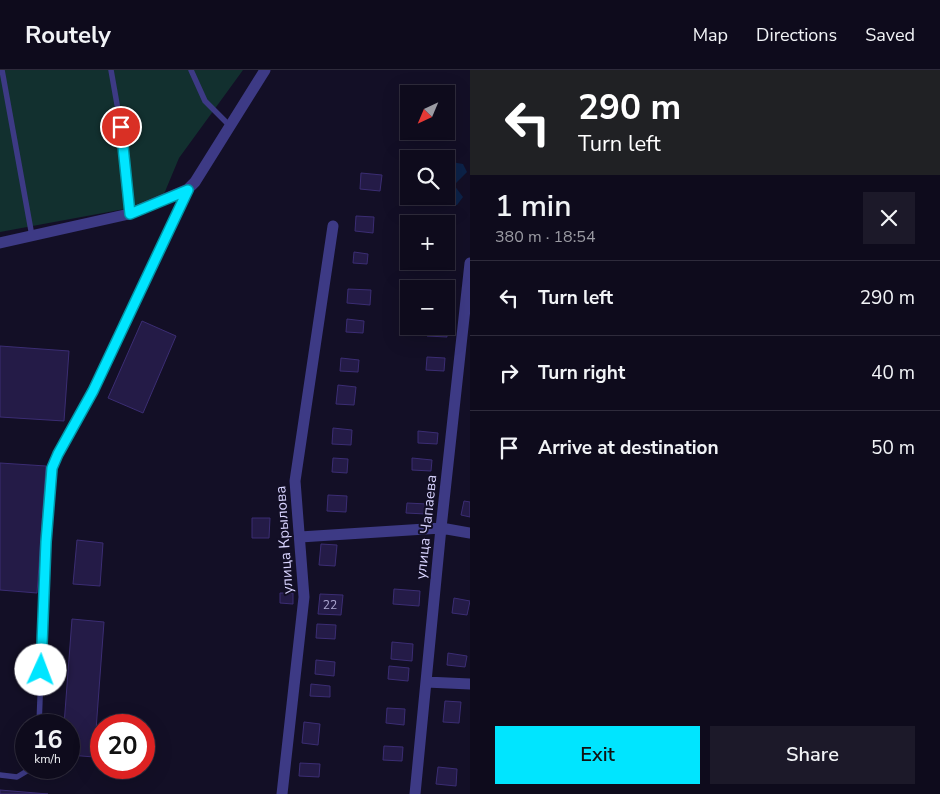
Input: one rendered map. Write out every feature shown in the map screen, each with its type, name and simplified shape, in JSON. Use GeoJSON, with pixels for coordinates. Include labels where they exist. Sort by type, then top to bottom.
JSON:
{"type":"FeatureCollection","features":[{"type":"Feature","properties":{"kind":"street"},"geometry":{"type":"LineString","coordinates":[[0,243],[130,214],[188,190],[195,182],[265,70]]}},
{"type":"Feature","properties":{"kind":"street","name":"улица Крылова"},"geometry":{"type":"LineString","coordinates":[[282,794],[304,597],[294,482],[334,226]]}},
{"type":"Feature","properties":{"kind":"street","name":"улица Чапаева"},"geometry":{"type":"LineString","coordinates":[[415,794],[441,528],[470,263]]}},
{"type":"Feature","properties":{"kind":"street"},"geometry":{"type":"LineString","coordinates":[[300,537],[441,528],[470,533]]}},
{"type":"Feature","properties":{"kind":"street"},"geometry":{"type":"LineString","coordinates":[[426,682],[470,684]]}},
{"type":"Feature","properties":{"kind":"lane"},"geometry":{"type":"LineString","coordinates":[[2,70],[32,236]]}},
{"type":"Feature","properties":{"kind":"lane"},"geometry":{"type":"LineString","coordinates":[[111,70],[121,127],[130,214]]}},
{"type":"Feature","properties":{"kind":"lane"},"geometry":{"type":"LineString","coordinates":[[191,70],[205,100],[230,126]]}},
{"type":"Feature","properties":{"kind":"lane"},"geometry":{"type":"LineString","coordinates":[[39,714],[46,542],[52,468],[93,391],[188,190]]}},
{"type":"Feature","properties":{"kind":"lane"},"geometry":{"type":"LineString","coordinates":[[0,775],[15,776]]}},
{"type":"Feature","properties":{"kind":"green space"},"geometry":{"type":"Polygon","coordinates":[[[0,70],[243,70],[179,158],[164,194],[141,206],[0,232],[0,70]]]}},
{"type":"Feature","properties":{"kind":"water"},"geometry":{"type":"Polygon","coordinates":[[[455,163],[463,164],[467,172],[455,184],[455,163]]]}},
{"type":"Feature","properties":{"kind":"water"},"geometry":{"type":"Polygon","coordinates":[[[455,186],[463,197],[455,205],[455,186]]]}},
{"type":"Feature","properties":{"kind":"building"},"geometry":{"type":"Polygon","coordinates":[[[361,173],[382,175],[380,191],[360,189],[361,173]]]}},
{"type":"Feature","properties":{"kind":"building"},"geometry":{"type":"Polygon","coordinates":[[[356,216],[374,217],[373,233],[355,231],[356,216]]]}},
{"type":"Feature","properties":{"kind":"building"},"geometry":{"type":"Polygon","coordinates":[[[354,252],[368,254],[367,264],[353,263],[354,252]]]}},
{"type":"Feature","properties":{"kind":"building"},"geometry":{"type":"Polygon","coordinates":[[[348,289],[371,290],[370,305],[347,303],[348,289]]]}},
{"type":"Feature","properties":{"kind":"building"},"geometry":{"type":"Polygon","coordinates":[[[347,319],[364,321],[363,333],[346,332],[347,319]]]}},
{"type":"Feature","properties":{"kind":"building"},"geometry":{"type":"Polygon","coordinates":[[[142,321],[176,336],[143,413],[108,398],[142,321]]]}},
{"type":"Feature","properties":{"kind":"building"},"geometry":{"type":"Polygon","coordinates":[[[447,335],[447,337],[427,336],[447,335]]]}},
{"type":"Feature","properties":{"kind":"building"},"geometry":{"type":"Polygon","coordinates":[[[0,346],[69,351],[64,421],[0,417],[0,346]]]}},
{"type":"Feature","properties":{"kind":"building"},"geometry":{"type":"Polygon","coordinates":[[[427,357],[445,358],[444,371],[426,370],[427,357]]]}},
{"type":"Feature","properties":{"kind":"building"},"geometry":{"type":"Polygon","coordinates":[[[341,358],[359,360],[358,372],[340,371],[341,358]]]}},
{"type":"Feature","properties":{"kind":"building"},"geometry":{"type":"Polygon","coordinates":[[[338,385],[356,387],[354,405],[336,404],[338,385]]]}},
{"type":"Feature","properties":{"kind":"building"},"geometry":{"type":"Polygon","coordinates":[[[333,428],[352,430],[351,445],[332,444],[333,428]]]}},
{"type":"Feature","properties":{"kind":"building"},"geometry":{"type":"Polygon","coordinates":[[[418,431],[438,433],[437,444],[418,443],[418,431]]]}},
{"type":"Feature","properties":{"kind":"building"},"geometry":{"type":"Polygon","coordinates":[[[333,458],[348,459],[347,473],[332,472],[333,458]]]}},
{"type":"Feature","properties":{"kind":"building"},"geometry":{"type":"Polygon","coordinates":[[[412,458],[432,460],[431,471],[412,470],[412,458]]]}},
{"type":"Feature","properties":{"kind":"building"},"geometry":{"type":"Polygon","coordinates":[[[0,463],[46,466],[37,593],[0,590],[0,463]]]}},
{"type":"Feature","properties":{"kind":"building"},"geometry":{"type":"Polygon","coordinates":[[[328,495],[347,496],[346,512],[327,511],[328,495]]]}},
{"type":"Feature","properties":{"kind":"building"},"geometry":{"type":"Polygon","coordinates":[[[464,501],[470,502],[470,517],[461,515],[464,501]]]}},
{"type":"Feature","properties":{"kind":"building"},"geometry":{"type":"Polygon","coordinates":[[[407,503],[427,504],[426,514],[406,513],[407,503]]]}},
{"type":"Feature","properties":{"kind":"building"},"geometry":{"type":"Polygon","coordinates":[[[252,518],[270,518],[269,538],[252,538],[252,518]]]}},
{"type":"Feature","properties":{"kind":"building"},"geometry":{"type":"Polygon","coordinates":[[[77,540],[103,543],[100,586],[73,584],[77,540]]]}},
{"type":"Feature","properties":{"kind":"building"},"geometry":{"type":"Polygon","coordinates":[[[321,544],[337,545],[335,566],[319,565],[321,544]]]}},
{"type":"Feature","properties":{"kind":"building"},"geometry":{"type":"Polygon","coordinates":[[[394,589],[420,591],[419,606],[393,604],[394,589]]]}},
{"type":"Feature","properties":{"kind":"building"},"geometry":{"type":"Polygon","coordinates":[[[280,593],[293,593],[293,604],[280,603],[280,593]]]}},
{"type":"Feature","properties":{"kind":"building"},"geometry":{"type":"Polygon","coordinates":[[[320,594],[343,595],[341,615],[318,614],[320,594]]]}},
{"type":"Feature","properties":{"kind":"building"},"geometry":{"type":"Polygon","coordinates":[[[454,598],[470,601],[467,615],[452,613],[454,598]]]}},
{"type":"Feature","properties":{"kind":"building"},"geometry":{"type":"Polygon","coordinates":[[[72,619],[104,622],[97,714],[90,714],[90,757],[80,756],[80,714],[65,714],[72,619]]]}},
{"type":"Feature","properties":{"kind":"building"},"geometry":{"type":"Polygon","coordinates":[[[317,624],[336,625],[335,639],[316,638],[317,624]]]}},
{"type":"Feature","properties":{"kind":"building"},"geometry":{"type":"Polygon","coordinates":[[[392,642],[413,644],[412,661],[391,659],[392,642]]]}},
{"type":"Feature","properties":{"kind":"building"},"geometry":{"type":"Polygon","coordinates":[[[448,653],[467,656],[465,667],[447,665],[448,653]]]}},
{"type":"Feature","properties":{"kind":"building"},"geometry":{"type":"Polygon","coordinates":[[[316,660],[335,662],[334,676],[315,674],[316,660]]]}},
{"type":"Feature","properties":{"kind":"building"},"geometry":{"type":"Polygon","coordinates":[[[389,666],[409,668],[408,681],[388,679],[389,666]]]}},
{"type":"Feature","properties":{"kind":"building"},"geometry":{"type":"Polygon","coordinates":[[[311,684],[330,686],[330,697],[310,696],[311,684]]]}},
{"type":"Feature","properties":{"kind":"building"},"geometry":{"type":"Polygon","coordinates":[[[445,701],[461,702],[459,723],[443,722],[445,701]]]}},
{"type":"Feature","properties":{"kind":"building"},"geometry":{"type":"Polygon","coordinates":[[[387,708],[405,709],[404,725],[386,723],[387,708]]]}},
{"type":"Feature","properties":{"kind":"building"},"geometry":{"type":"Polygon","coordinates":[[[304,722],[320,724],[318,745],[302,743],[304,722]]]}},
{"type":"Feature","properties":{"kind":"building"},"geometry":{"type":"Polygon","coordinates":[[[384,746],[403,747],[402,761],[383,760],[384,746]]]}},
{"type":"Feature","properties":{"kind":"building"},"geometry":{"type":"Polygon","coordinates":[[[300,763],[320,764],[319,777],[299,776],[300,763]]]}},
{"type":"Feature","properties":{"kind":"building"},"geometry":{"type":"Polygon","coordinates":[[[438,767],[457,769],[456,786],[436,784],[438,767]]]}},
{"type":"Feature","properties":{"kind":"building"},"geometry":{"type":"Polygon","coordinates":[[[0,790],[48,794],[0,794],[0,790]]]}},
{"type":"Feature","properties":{"kind":"route"},"geometry":{"type":"LineString","coordinates":[[41,670],[46,542],[52,468],[93,391],[188,190],[130,214],[121,127]]}}]}
